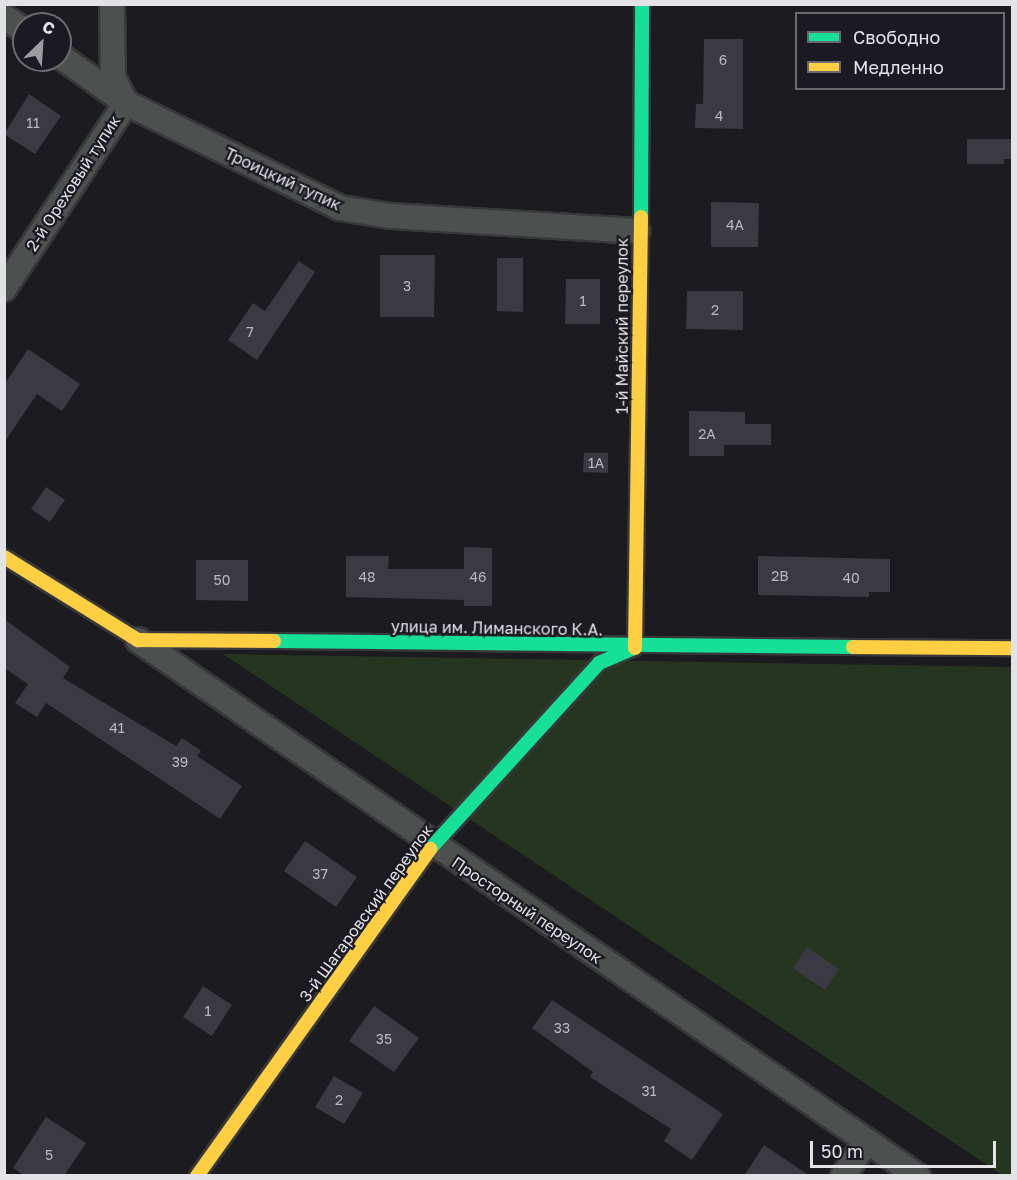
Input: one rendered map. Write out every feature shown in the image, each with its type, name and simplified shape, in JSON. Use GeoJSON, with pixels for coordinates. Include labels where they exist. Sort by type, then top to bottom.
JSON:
{"type":"FeatureCollection","features":[{"type":"Feature","properties":{"kind":"street","name":"2-й Ореховый тупик"},"geometry":{"type":"LineString","coordinates":[[4,289],[126,103],[113,77],[112,4]]}},
{"type":"Feature","properties":{"kind":"street","name":"1-й Майский переулок"},"geometry":{"type":"LineString","coordinates":[[639,646],[638,231],[642,4]]}},
{"type":"Feature","properties":{"kind":"street","name":"Троицкий тупик"},"geometry":{"type":"LineString","coordinates":[[72,65],[126,103],[340,208],[391,216],[638,231]]}},
{"type":"Feature","properties":{"kind":"street","name":"улица им. Лиманского К.А."},"geometry":{"type":"LineString","coordinates":[[4,558],[77,607],[138,640],[1012,648]]}},
{"type":"Feature","properties":{"kind":"street","name":"Просторный переулок"},"geometry":{"type":"LineString","coordinates":[[138,640],[432,846],[918,1176]]}},
{"type":"Feature","properties":{"kind":"street","name":"3-й Шагаровский переулок"},"geometry":{"type":"LineString","coordinates":[[197,1176],[432,846],[600,663],[639,646]]}},
{"type":"Feature","properties":{"kind":"street"},"geometry":{"type":"LineString","coordinates":[[843,1176],[867,1141]]}},
{"type":"Feature","properties":{"kind":"green space"},"geometry":{"type":"Polygon","coordinates":[[[223,654],[1012,667],[1012,1175],[1002,1175],[223,654]]]}},
{"type":"Feature","properties":{"kind":"building"},"geometry":{"type":"Polygon","coordinates":[[[704,39],[743,39],[743,129],[695,128],[696,104],[703,104],[704,39]]]}},
{"type":"Feature","properties":{"kind":"building"},"geometry":{"type":"Polygon","coordinates":[[[29,94],[61,116],[35,154],[4,134],[29,94]]]}},
{"type":"Feature","properties":{"kind":"building"},"geometry":{"type":"Polygon","coordinates":[[[967,139],[1012,139],[1012,159],[1004,159],[1004,164],[967,164],[967,139]]]}},
{"type":"Feature","properties":{"kind":"building"},"geometry":{"type":"Polygon","coordinates":[[[711,202],[759,203],[758,247],[711,247],[711,202]]]}},
{"type":"Feature","properties":{"kind":"building"},"geometry":{"type":"Polygon","coordinates":[[[380,255],[435,255],[434,317],[380,317],[380,255]]]}},
{"type":"Feature","properties":{"kind":"building"},"geometry":{"type":"Polygon","coordinates":[[[497,258],[523,258],[523,312],[497,311],[497,258]]]}},
{"type":"Feature","properties":{"kind":"building"},"geometry":{"type":"Polygon","coordinates":[[[299,261],[315,272],[257,360],[228,340],[253,303],[265,311],[299,261]]]}},
{"type":"Feature","properties":{"kind":"building"},"geometry":{"type":"Polygon","coordinates":[[[566,279],[600,279],[600,324],[565,324],[566,279]]]}},
{"type":"Feature","properties":{"kind":"building"},"geometry":{"type":"Polygon","coordinates":[[[687,291],[743,291],[743,330],[686,329],[687,291]]]}},
{"type":"Feature","properties":{"kind":"building"},"geometry":{"type":"Polygon","coordinates":[[[28,349],[80,384],[62,411],[37,394],[4,443],[4,385],[28,349]]]}},
{"type":"Feature","properties":{"kind":"building"},"geometry":{"type":"Polygon","coordinates":[[[689,411],[745,412],[745,424],[771,424],[771,445],[724,445],[724,456],[689,456],[689,411]]]}},
{"type":"Feature","properties":{"kind":"building"},"geometry":{"type":"Polygon","coordinates":[[[584,453],[608,453],[608,473],[583,472],[584,453]]]}},
{"type":"Feature","properties":{"kind":"building"},"geometry":{"type":"Polygon","coordinates":[[[46,487],[65,500],[50,522],[31,509],[46,487]]]}},
{"type":"Feature","properties":{"kind":"building"},"geometry":{"type":"Polygon","coordinates":[[[464,547],[492,548],[492,606],[464,606],[464,600],[346,597],[346,556],[389,556],[388,569],[464,569],[464,547]]]}},
{"type":"Feature","properties":{"kind":"building"},"geometry":{"type":"Polygon","coordinates":[[[758,556],[890,559],[890,592],[869,592],[869,597],[758,595],[758,556]]]}},
{"type":"Feature","properties":{"kind":"building"},"geometry":{"type":"Polygon","coordinates":[[[196,560],[248,560],[248,601],[196,600],[196,560]]]}},
{"type":"Feature","properties":{"kind":"building"},"geometry":{"type":"Polygon","coordinates":[[[4,619],[70,667],[63,678],[176,746],[182,738],[201,751],[197,756],[242,786],[220,819],[46,703],[37,717],[15,703],[28,684],[4,668],[4,619]]]}},
{"type":"Feature","properties":{"kind":"building"},"geometry":{"type":"Polygon","coordinates":[[[305,841],[357,877],[336,907],[284,871],[305,841]]]}},
{"type":"Feature","properties":{"kind":"building"},"geometry":{"type":"Polygon","coordinates":[[[807,947],[839,969],[825,990],[793,968],[807,947]]]}},
{"type":"Feature","properties":{"kind":"building"},"geometry":{"type":"Polygon","coordinates":[[[203,986],[232,1005],[212,1036],[183,1017],[203,986]]]}},
{"type":"Feature","properties":{"kind":"building"},"geometry":{"type":"Polygon","coordinates":[[[552,1000],[723,1114],[692,1160],[664,1141],[671,1129],[590,1077],[593,1072],[532,1028],[552,1000]]]}},
{"type":"Feature","properties":{"kind":"building"},"geometry":{"type":"Polygon","coordinates":[[[374,1006],[419,1038],[394,1072],[349,1041],[374,1006]]]}},
{"type":"Feature","properties":{"kind":"building"},"geometry":{"type":"Polygon","coordinates":[[[334,1076],[363,1093],[344,1124],[315,1107],[334,1076]]]}},
{"type":"Feature","properties":{"kind":"building"},"geometry":{"type":"Polygon","coordinates":[[[46,1117],[86,1143],[64,1176],[25,1176],[13,1168],[46,1117]]]}},
{"type":"Feature","properties":{"kind":"building"},"geometry":{"type":"Polygon","coordinates":[[[764,1145],[810,1176],[744,1176],[764,1145]]]}},
{"type":"Feature","properties":{"kind":"traffic: fast"},"geometry":{"type":"LineString","coordinates":[[641,217],[642,4]]}},
{"type":"Feature","properties":{"kind":"traffic: fast"},"geometry":{"type":"LineString","coordinates":[[274,641],[853,647]]}},
{"type":"Feature","properties":{"kind":"traffic: fast"},"geometry":{"type":"LineString","coordinates":[[430,849],[599,663],[635,648]]}},
{"type":"Feature","properties":{"kind":"traffic: slow"},"geometry":{"type":"LineString","coordinates":[[635,648],[641,217]]}},
{"type":"Feature","properties":{"kind":"traffic: slow"},"geometry":{"type":"LineString","coordinates":[[4,557],[138,640],[274,641]]}},
{"type":"Feature","properties":{"kind":"traffic: slow"},"geometry":{"type":"LineString","coordinates":[[853,647],[1012,648]]}},
{"type":"Feature","properties":{"kind":"traffic: slow"},"geometry":{"type":"LineString","coordinates":[[197,1176],[430,849]]}}]}
